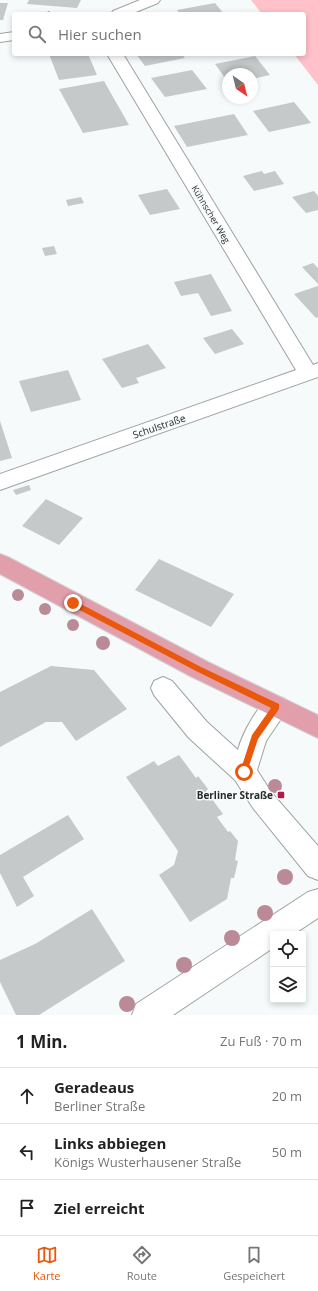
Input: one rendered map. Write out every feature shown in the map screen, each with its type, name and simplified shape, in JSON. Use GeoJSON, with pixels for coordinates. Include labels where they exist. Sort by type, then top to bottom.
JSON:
{"type":"FeatureCollection","features":[{"type":"Feature","properties":{"kind":"main road"},"geometry":{"type":"LineString","coordinates":[[0,563],[199,669],[318,727]]}},
{"type":"Feature","properties":{"kind":"street"},"geometry":{"type":"LineString","coordinates":[[123,12],[153,0]]}},
{"type":"Feature","properties":{"kind":"street"},"geometry":{"type":"LineString","coordinates":[[0,38],[12,36]]}},
{"type":"Feature","properties":{"kind":"street","name":"Kühnscher Weg"},"geometry":{"type":"LineString","coordinates":[[116,56],[313,372]]}},
{"type":"Feature","properties":{"kind":"street","name":"Schulstraße"},"geometry":{"type":"LineString","coordinates":[[0,482],[313,372]]}},
{"type":"Feature","properties":{"kind":"street"},"geometry":{"type":"LineString","coordinates":[[163,688],[198,730],[244,772],[266,805],[318,867]]}},
{"type":"Feature","properties":{"kind":"street"},"geometry":{"type":"LineString","coordinates":[[244,772],[254,738],[276,707]]}},
{"type":"Feature","properties":{"kind":"street"},"geometry":{"type":"LineString","coordinates":[[147,1015],[318,902]]}},
{"type":"Feature","properties":{"kind":"shaded area"},"geometry":{"type":"Polygon","coordinates":[[[251,0],[318,0],[318,85],[296,56],[306,56],[306,12],[260,12],[251,0]]]}},
{"type":"Feature","properties":{"kind":"building"},"geometry":{"type":"Polygon","coordinates":[[[29,0],[81,0],[77,8],[27,4],[29,0]]]}},
{"type":"Feature","properties":{"kind":"building"},"geometry":{"type":"Polygon","coordinates":[[[0,3],[8,3],[3,20],[0,20],[0,3]]]}},
{"type":"Feature","properties":{"kind":"building"},"geometry":{"type":"Polygon","coordinates":[[[215,3],[222,12],[178,12],[177,10],[215,3]]]}},
{"type":"Feature","properties":{"kind":"building"},"geometry":{"type":"Polygon","coordinates":[[[50,56],[89,56],[97,75],[59,80],[50,56]]]}},
{"type":"Feature","properties":{"kind":"building"},"geometry":{"type":"Polygon","coordinates":[[[138,56],[184,56],[185,58],[145,66],[138,56]]]}},
{"type":"Feature","properties":{"kind":"building"},"geometry":{"type":"Polygon","coordinates":[[[255,56],[270,75],[258,78],[258,68],[222,68],[222,74],[215,64],[255,56]]]}},
{"type":"Feature","properties":{"kind":"building"},"geometry":{"type":"Polygon","coordinates":[[[192,70],[207,89],[165,97],[151,78],[192,70]]]}},
{"type":"Feature","properties":{"kind":"building"},"geometry":{"type":"Polygon","coordinates":[[[104,81],[129,125],[83,133],[59,89],[104,81]]]}},
{"type":"Feature","properties":{"kind":"building"},"geometry":{"type":"Polygon","coordinates":[[[294,102],[311,123],[269,132],[253,111],[294,102]]]}},
{"type":"Feature","properties":{"kind":"building"},"geometry":{"type":"Polygon","coordinates":[[[234,114],[248,135],[187,147],[174,126],[234,114]]]}},
{"type":"Feature","properties":{"kind":"building"},"geometry":{"type":"Polygon","coordinates":[[[262,171],[264,174],[275,171],[284,184],[254,191],[243,176],[262,171]]]}},
{"type":"Feature","properties":{"kind":"building"},"geometry":{"type":"Polygon","coordinates":[[[167,189],[180,209],[150,215],[138,195],[167,189]]]}},
{"type":"Feature","properties":{"kind":"building"},"geometry":{"type":"Polygon","coordinates":[[[314,191],[318,196],[318,210],[306,213],[292,197],[314,191]]]}},
{"type":"Feature","properties":{"kind":"building"},"geometry":{"type":"Polygon","coordinates":[[[81,197],[84,203],[68,206],[66,200],[81,197]]]}},
{"type":"Feature","properties":{"kind":"building"},"geometry":{"type":"Polygon","coordinates":[[[54,246],[57,254],[45,256],[42,248],[54,246]]]}},
{"type":"Feature","properties":{"kind":"building"},"geometry":{"type":"Polygon","coordinates":[[[313,263],[318,268],[318,284],[302,267],[313,263]]]}},
{"type":"Feature","properties":{"kind":"building"},"geometry":{"type":"Polygon","coordinates":[[[211,274],[232,311],[211,316],[198,293],[181,296],[174,282],[211,274]]]}},
{"type":"Feature","properties":{"kind":"building"},"geometry":{"type":"Polygon","coordinates":[[[318,286],[318,317],[316,318],[294,294],[318,286]]]}},
{"type":"Feature","properties":{"kind":"building"},"geometry":{"type":"Polygon","coordinates":[[[232,329],[244,344],[215,354],[203,338],[232,329]]]}},
{"type":"Feature","properties":{"kind":"building"},"geometry":{"type":"Polygon","coordinates":[[[148,344],[166,368],[136,378],[139,383],[122,388],[102,359],[148,344]]]}},
{"type":"Feature","properties":{"kind":"building"},"geometry":{"type":"Polygon","coordinates":[[[68,370],[81,400],[31,412],[19,381],[68,370]]]}},
{"type":"Feature","properties":{"kind":"building"},"geometry":{"type":"Polygon","coordinates":[[[0,421],[12,458],[0,461],[0,421]]]}},
{"type":"Feature","properties":{"kind":"building"},"geometry":{"type":"Polygon","coordinates":[[[29,485],[31,490],[16,495],[13,490],[29,485]]]}},
{"type":"Feature","properties":{"kind":"building"},"geometry":{"type":"Polygon","coordinates":[[[46,499],[83,518],[59,545],[22,526],[46,499]]]}},
{"type":"Feature","properties":{"kind":"building"},"geometry":{"type":"Polygon","coordinates":[[[159,559],[234,594],[211,627],[135,590],[159,559]]]}},
{"type":"Feature","properties":{"kind":"building"},"geometry":{"type":"Polygon","coordinates":[[[51,666],[94,670],[127,709],[76,741],[62,722],[46,722],[0,747],[0,692],[51,666]]]}},
{"type":"Feature","properties":{"kind":"building"},"geometry":{"type":"Polygon","coordinates":[[[179,755],[196,778],[198,776],[208,789],[206,791],[223,814],[217,817],[228,832],[230,831],[238,841],[235,860],[238,861],[234,878],[231,878],[227,899],[190,922],[159,875],[174,865],[178,851],[126,777],[154,761],[158,766],[179,755]]]}},
{"type":"Feature","properties":{"kind":"building"},"geometry":{"type":"Polygon","coordinates":[[[68,815],[84,839],[23,877],[34,896],[17,907],[0,873],[0,855],[68,815]]]}},
{"type":"Feature","properties":{"kind":"building"},"geometry":{"type":"Polygon","coordinates":[[[92,909],[125,961],[39,1015],[16,1015],[0,982],[0,960],[35,944],[92,909]]]}},
{"type":"Feature","properties":{"kind":"place","name":"Berliner Straße"},"geometry":{"type":"Point","coordinates":[281,795]}},
{"type":"Feature","properties":{"kind":"route"},"geometry":{"type":"LineString","coordinates":[[73,603],[199,669],[276,707],[254,738],[244,772]]}}]}
